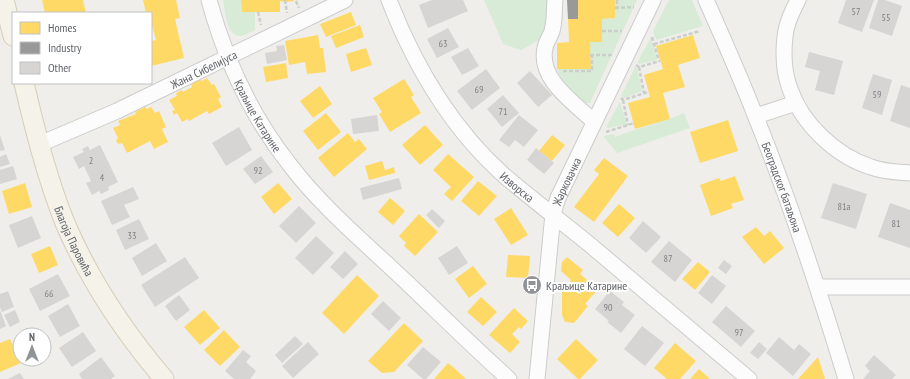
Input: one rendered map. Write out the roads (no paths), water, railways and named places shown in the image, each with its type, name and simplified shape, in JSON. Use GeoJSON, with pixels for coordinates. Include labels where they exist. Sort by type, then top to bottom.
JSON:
{"type":"FeatureCollection","features":[{"type":"Feature","properties":{"kind":"main road"},"geometry":{"type":"LineString","coordinates":[[4,0],[12,32]]}},
{"type":"Feature","properties":{"kind":"main road","name":"Благоја Паровића"},"geometry":{"type":"LineString","coordinates":[[24,84],[48,173],[65,222],[108,304],[147,360],[164,379]]}},
{"type":"Feature","properties":{"kind":"street","name":"Краљице Катарине"},"geometry":{"type":"LineString","coordinates":[[209,0],[229,56],[254,113],[290,166],[311,190],[509,379]]}},
{"type":"Feature","properties":{"kind":"street","name":"Жана Сибелијуса"},"geometry":{"type":"LineString","coordinates":[[40,144],[117,111],[345,0]]}},
{"type":"Feature","properties":{"kind":"street","name":"Изворска"},"geometry":{"type":"LineString","coordinates":[[389,0],[419,67],[448,113],[470,141],[507,178],[553,214],[749,379]]}},
{"type":"Feature","properties":{"kind":"street"},"geometry":{"type":"LineString","coordinates":[[555,0],[552,30],[545,49],[546,66],[552,81],[597,128]]}},
{"type":"Feature","properties":{"kind":"street","name":"Жарковачка"},"geometry":{"type":"LineString","coordinates":[[536,379],[553,214],[558,198],[597,128],[653,0]]}},
{"type":"Feature","properties":{"kind":"street","name":"Београдског батаљона"},"geometry":{"type":"LineString","coordinates":[[706,0],[756,116],[818,287],[846,379]]}},
{"type":"Feature","properties":{"kind":"street"},"geometry":{"type":"LineString","coordinates":[[798,0],[789,19],[786,31],[784,54],[790,89],[796,103],[809,123],[828,142],[847,156],[869,167],[879,170],[910,173]]}},
{"type":"Feature","properties":{"kind":"street"},"geometry":{"type":"LineString","coordinates":[[756,116],[796,103]]}},
{"type":"Feature","properties":{"kind":"street"},"geometry":{"type":"LineString","coordinates":[[818,287],[910,287]]}},
{"type":"Feature","properties":{"kind":"place","name":"Краљице Катарине"},"geometry":{"type":"Point","coordinates":[532,285]}}]}
